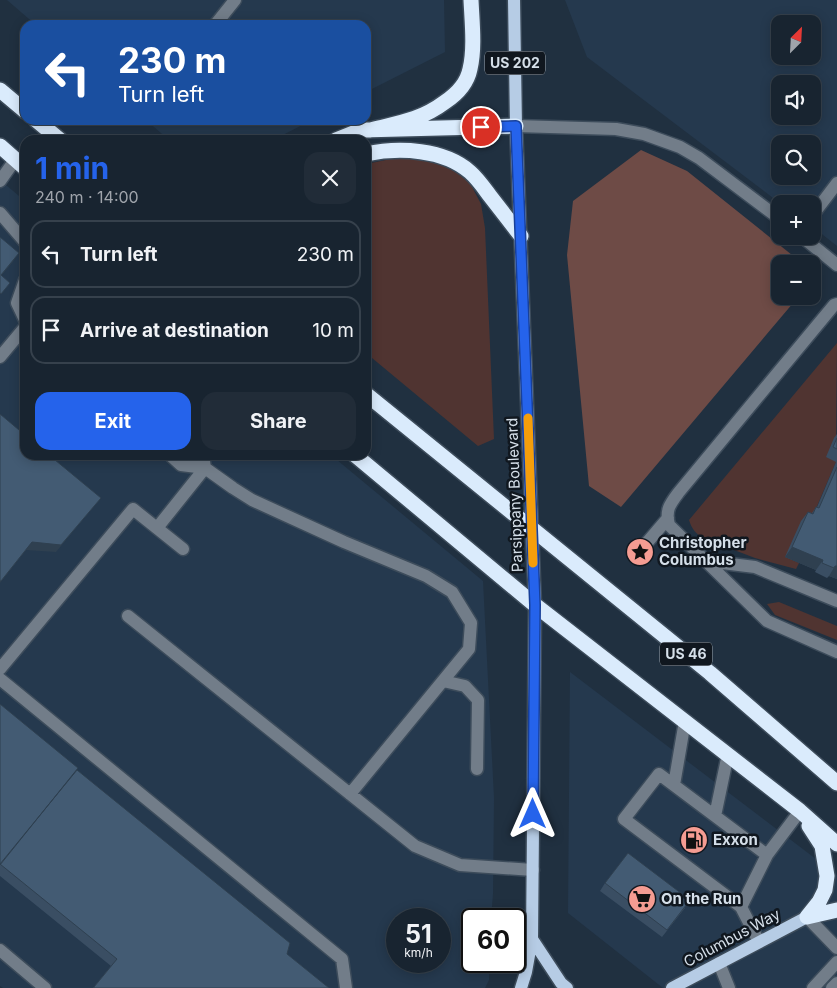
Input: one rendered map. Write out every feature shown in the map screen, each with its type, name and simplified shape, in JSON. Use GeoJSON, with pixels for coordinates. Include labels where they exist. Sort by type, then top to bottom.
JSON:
{"type":"FeatureCollection","features":[{"type":"Feature","properties":{"kind":"highway"},"geometry":{"type":"LineString","coordinates":[[370,130],[421,117],[456,95],[470,71],[472,57],[471,0]]}},
{"type":"Feature","properties":{"kind":"highway"},"geometry":{"type":"LineString","coordinates":[[0,90],[20,107]]}},
{"type":"Feature","properties":{"kind":"highway"},"geometry":{"type":"LineString","coordinates":[[42,125],[54,135]]}},
{"type":"Feature","properties":{"kind":"highway"},"geometry":{"type":"LineString","coordinates":[[348,135],[361,130],[516,126]]}},
{"type":"Feature","properties":{"kind":"highway"},"geometry":{"type":"LineString","coordinates":[[0,146],[20,164]]}},
{"type":"Feature","properties":{"kind":"highway"},"geometry":{"type":"LineString","coordinates":[[371,153],[392,150],[420,152],[447,158],[460,164],[471,172],[521,236]]}},
{"type":"Feature","properties":{"kind":"highway"},"geometry":{"type":"LineString","coordinates":[[371,392],[389,412]]}},
{"type":"Feature","properties":{"kind":"highway","name":"US 46"},"geometry":{"type":"LineString","coordinates":[[371,398],[710,673],[837,783]]}},
{"type":"Feature","properties":{"kind":"highway"},"geometry":{"type":"LineString","coordinates":[[360,460],[535,605],[728,754],[800,811],[837,844]]}},
{"type":"Feature","properties":{"kind":"highway"},"geometry":{"type":"LineString","coordinates":[[800,811],[822,846],[827,876],[819,902],[807,917]]}},
{"type":"Feature","properties":{"kind":"highway"},"geometry":{"type":"LineString","coordinates":[[807,917],[837,910]]}},
{"type":"Feature","properties":{"kind":"main road","name":"Parsippany Boulevard"},"geometry":{"type":"LineString","coordinates":[[514,0],[516,126],[535,605],[532,940],[521,988]]}},
{"type":"Feature","properties":{"kind":"main road","name":"Columbus Way"},"geometry":{"type":"LineString","coordinates":[[672,988],[807,917]]}},
{"type":"Feature","properties":{"kind":"main road"},"geometry":{"type":"LineString","coordinates":[[532,940],[567,988]]}},
{"type":"Feature","properties":{"kind":"lane"},"geometry":{"type":"LineString","coordinates":[[219,20],[235,0]]}},
{"type":"Feature","properties":{"kind":"lane"},"geometry":{"type":"LineString","coordinates":[[516,126],[616,129],[644,134],[680,147],[700,158],[771,212]]}},
{"type":"Feature","properties":{"kind":"lane"},"geometry":{"type":"LineString","coordinates":[[0,180],[20,164]]}},
{"type":"Feature","properties":{"kind":"lane"},"geometry":{"type":"LineString","coordinates":[[821,204],[837,183]]}},
{"type":"Feature","properties":{"kind":"lane"},"geometry":{"type":"LineString","coordinates":[[0,213],[20,236]]}},
{"type":"Feature","properties":{"kind":"lane"},"geometry":{"type":"LineString","coordinates":[[813,245],[837,265]]}},
{"type":"Feature","properties":{"kind":"lane"},"geometry":{"type":"LineString","coordinates":[[20,294],[17,303],[20,309]]}},
{"type":"Feature","properties":{"kind":"lane"},"geometry":{"type":"LineString","coordinates":[[837,304],[834,305],[679,492],[668,511],[669,525],[767,621],[837,652]]}},
{"type":"Feature","properties":{"kind":"lane"},"geometry":{"type":"LineString","coordinates":[[0,357],[20,333]]}},
{"type":"Feature","properties":{"kind":"lane"},"geometry":{"type":"LineString","coordinates":[[176,460],[181,465],[204,461]]}},
{"type":"Feature","properties":{"kind":"lane"},"geometry":{"type":"LineString","coordinates":[[157,528],[204,461]]}},
{"type":"Feature","properties":{"kind":"lane"},"geometry":{"type":"LineString","coordinates":[[204,461],[233,488],[252,500],[344,542],[426,576],[452,592],[471,623],[469,649],[350,794]]}},
{"type":"Feature","properties":{"kind":"lane"},"geometry":{"type":"LineString","coordinates":[[0,670],[133,509],[183,549]]}},
{"type":"Feature","properties":{"kind":"lane"},"geometry":{"type":"LineString","coordinates":[[645,545],[668,518]]}},
{"type":"Feature","properties":{"kind":"lane"},"geometry":{"type":"LineString","coordinates":[[706,561],[755,567],[837,601]]}},
{"type":"Feature","properties":{"kind":"lane"},"geometry":{"type":"LineString","coordinates":[[128,616],[415,846],[460,865],[533,870]]}},
{"type":"Feature","properties":{"kind":"lane"},"geometry":{"type":"LineString","coordinates":[[0,679],[342,960],[346,988]]}},
{"type":"Feature","properties":{"kind":"lane"},"geometry":{"type":"LineString","coordinates":[[443,681],[465,686],[478,700],[477,769]]}},
{"type":"Feature","properties":{"kind":"lane"},"geometry":{"type":"LineString","coordinates":[[674,785],[685,721]]}},
{"type":"Feature","properties":{"kind":"lane"},"geometry":{"type":"LineString","coordinates":[[715,816],[728,754]]}},
{"type":"Feature","properties":{"kind":"lane"},"geometry":{"type":"LineString","coordinates":[[759,942],[741,907],[624,819],[660,774],[768,855]]}},
{"type":"Feature","properties":{"kind":"lane"},"geometry":{"type":"LineString","coordinates":[[741,907],[768,855],[800,811]]}},
{"type":"Feature","properties":{"kind":"lane"},"geometry":{"type":"LineString","coordinates":[[807,917],[837,948]]}},
{"type":"Feature","properties":{"kind":"lane"},"geometry":{"type":"LineString","coordinates":[[0,950],[46,988]]}},
{"type":"Feature","properties":{"kind":"lane"},"geometry":{"type":"LineString","coordinates":[[813,988],[837,962]]}},
{"type":"Feature","properties":{"kind":"lane"},"geometry":{"type":"LineString","coordinates":[[719,963],[729,988]]}},
{"type":"Feature","properties":{"kind":"lane"},"geometry":{"type":"LineString","coordinates":[[832,988],[837,983]]}},
{"type":"Feature","properties":{"kind":"shaded area"},"geometry":{"type":"Polygon","coordinates":[[[7,0],[444,0],[445,52],[371,89],[371,20],[30,20],[7,0]]]}},
{"type":"Feature","properties":{"kind":"shaded area"},"geometry":{"type":"Polygon","coordinates":[[[565,0],[837,0],[837,246],[821,233],[821,195],[771,196],[587,57],[565,0]]]}},
{"type":"Feature","properties":{"kind":"shaded area"},"geometry":{"type":"Polygon","coordinates":[[[152,125],[302,125],[283,135],[163,135],[152,125]]]}},
{"type":"Feature","properties":{"kind":"shaded area"},"geometry":{"type":"Polygon","coordinates":[[[641,150],[687,171],[771,238],[771,245],[780,245],[792,255],[771,255],[771,305],[791,305],[621,507],[589,486],[567,255],[573,201],[641,150]]]}},
{"type":"Feature","properties":{"kind":"shaded area"},"geometry":{"type":"Polygon","coordinates":[[[412,158],[431,161],[453,170],[470,183],[481,204],[485,228],[494,439],[478,446],[371,357],[371,163],[391,159],[412,158]]]}},
{"type":"Feature","properties":{"kind":"shaded area"},"geometry":{"type":"Polygon","coordinates":[[[0,180],[20,197],[20,460],[337,460],[483,581],[494,798],[493,894],[492,908],[461,908],[461,973],[489,973],[489,980],[485,988],[3,988],[0,986],[0,180]]]}},
{"type":"Feature","properties":{"kind":"shaded area"},"geometry":{"type":"Polygon","coordinates":[[[837,343],[836,462],[812,518],[786,557],[799,563],[796,569],[755,558],[700,536],[691,526],[689,520],[837,343]]]}},
{"type":"Feature","properties":{"kind":"shaded area"},"geometry":{"type":"Polygon","coordinates":[[[779,602],[837,626],[837,640],[775,615],[767,604],[779,602]]]}},
{"type":"Feature","properties":{"kind":"shaded area"},"geometry":{"type":"Polygon","coordinates":[[[570,672],[837,875],[837,988],[663,988],[568,913],[570,672]]]}},
{"type":"Feature","properties":{"kind":"building"},"geometry":{"type":"Polygon","coordinates":[[[0,237],[19,253],[1,275],[10,283],[1,294],[0,293],[0,237]]]}},
{"type":"Feature","properties":{"kind":"building"},"geometry":{"type":"Polygon","coordinates":[[[0,414],[20,431],[20,460],[55,460],[101,498],[61,545],[32,542],[0,581],[0,414]]]}},
{"type":"Feature","properties":{"kind":"building"},"geometry":{"type":"Polygon","coordinates":[[[837,438],[837,449],[833,447],[837,438]]]}},
{"type":"Feature","properties":{"kind":"building"},"geometry":{"type":"Polygon","coordinates":[[[837,467],[837,566],[834,568],[822,563],[823,560],[792,547],[808,512],[813,514],[816,507],[819,508],[837,467]]]}},
{"type":"Feature","properties":{"kind":"building"},"geometry":{"type":"Polygon","coordinates":[[[0,704],[78,768],[0,865],[0,704]]]}},
{"type":"Feature","properties":{"kind":"building"},"geometry":{"type":"Polygon","coordinates":[[[77,770],[290,943],[287,954],[329,988],[94,988],[117,959],[0,864],[77,770]]]}},
{"type":"Feature","properties":{"kind":"building","name":"On the Run"},"geometry":{"type":"Polygon","coordinates":[[[628,853],[690,900],[667,930],[605,883],[628,853]]]}},
{"type":"Feature","properties":{"kind":"slow traffic"},"geometry":{"type":"LineString","coordinates":[[528,418],[533,563]]}},
{"type":"Feature","properties":{"kind":"place","name":"Christopher Columbus"},"geometry":{"type":"Point","coordinates":[640,552]}},
{"type":"Feature","properties":{"kind":"place","name":"Exxon"},"geometry":{"type":"Point","coordinates":[694,840]}},
{"type":"Feature","properties":{"kind":"place","name":"On the Run"},"geometry":{"type":"Point","coordinates":[642,899]}},
{"type":"Feature","properties":{"kind":"route"},"geometry":{"type":"LineString","coordinates":[[481,127],[516,126],[535,605],[533,814]]}}]}
